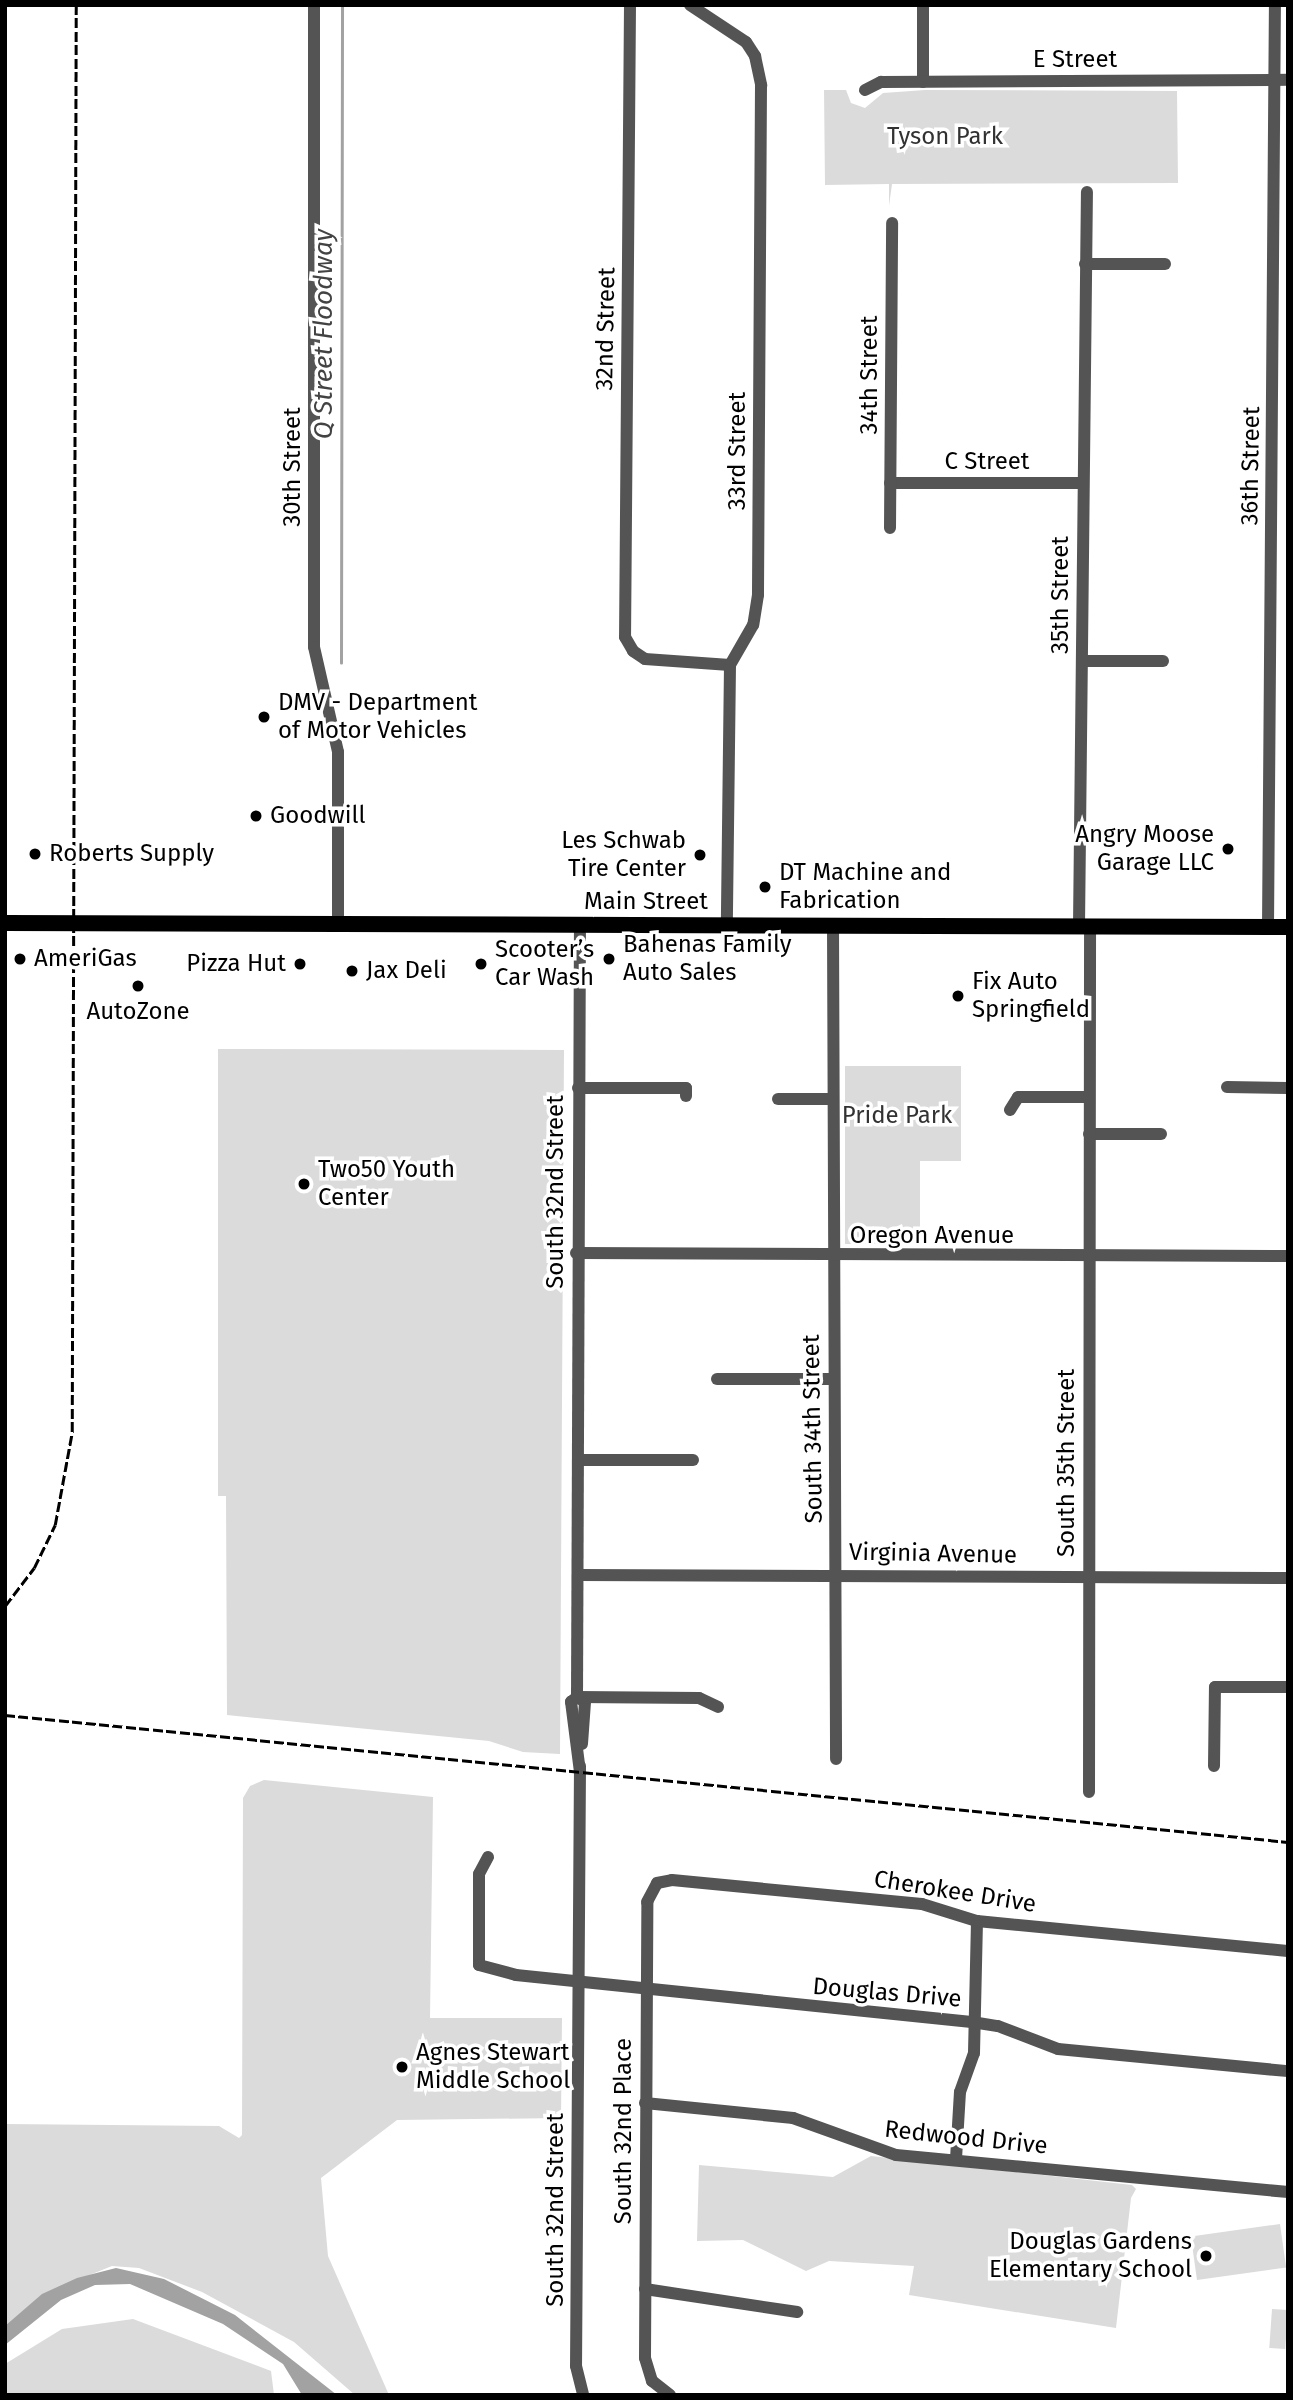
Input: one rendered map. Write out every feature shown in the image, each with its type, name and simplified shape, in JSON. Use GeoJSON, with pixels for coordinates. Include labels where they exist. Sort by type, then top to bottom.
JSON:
{"type":"FeatureCollection","features":[{"type":"Feature","properties":{"kind":"main road","name":"Main Street"},"geometry":{"type":"LineString","coordinates":[[5,923],[1288,927]]}},
{"type":"Feature","properties":{"kind":"street","name":"30th Street"},"geometry":{"type":"LineString","coordinates":[[314,5],[314,647],[318,681],[338,744],[338,925]]}},
{"type":"Feature","properties":{"kind":"street","name":"32nd Street"},"geometry":{"type":"LineString","coordinates":[[630,5],[623,621],[633,651],[665,662],[730,665]]}},
{"type":"Feature","properties":{"kind":"street","name":"33rd Street"},"geometry":{"type":"LineString","coordinates":[[690,5],[746,42],[755,56],[761,85],[758,595],[753,625],[730,665],[727,925]]}},
{"type":"Feature","properties":{"kind":"street"},"geometry":{"type":"LineString","coordinates":[[923,5],[923,82]]}},
{"type":"Feature","properties":{"kind":"street","name":"36th Street"},"geometry":{"type":"LineString","coordinates":[[1268,927],[1281,177],[1281,80],[1275,5]]}},
{"type":"Feature","properties":{"kind":"street","name":"E Street"},"geometry":{"type":"LineString","coordinates":[[864,90],[881,82],[1281,80]]}},
{"type":"Feature","properties":{"kind":"street","name":"35th Street"},"geometry":{"type":"LineString","coordinates":[[1084,926],[1082,661],[1087,192]]}},
{"type":"Feature","properties":{"kind":"street","name":"34th Street"},"geometry":{"type":"LineString","coordinates":[[890,528],[892,223]]}},
{"type":"Feature","properties":{"kind":"street"},"geometry":{"type":"LineString","coordinates":[[1085,264],[1165,264]]}},
{"type":"Feature","properties":{"kind":"street","name":"C Street"},"geometry":{"type":"LineString","coordinates":[[890,483],[1083,483]]}},
{"type":"Feature","properties":{"kind":"street"},"geometry":{"type":"LineString","coordinates":[[1082,661],[1163,661]]}},
{"type":"Feature","properties":{"kind":"street","name":"South 32nd Street"},"geometry":{"type":"LineString","coordinates":[[580,925],[576,1253],[577,1696],[571,1702],[580,1772],[576,2365],[583,2395]]}},
{"type":"Feature","properties":{"kind":"street","name":"South 34th Street"},"geometry":{"type":"LineString","coordinates":[[833,925],[836,1759]]}},
{"type":"Feature","properties":{"kind":"street","name":"South 35th Street"},"geometry":{"type":"LineString","coordinates":[[1084,926],[1089,1134],[1089,1792]]}},
{"type":"Feature","properties":{"kind":"street"},"geometry":{"type":"LineString","coordinates":[[578,1087],[686,1088],[686,1096]]}},
{"type":"Feature","properties":{"kind":"street"},"geometry":{"type":"LineString","coordinates":[[1227,1087],[1288,1088]]}},
{"type":"Feature","properties":{"kind":"street"},"geometry":{"type":"LineString","coordinates":[[1010,1110],[1018,1097],[1088,1097]]}},
{"type":"Feature","properties":{"kind":"street"},"geometry":{"type":"LineString","coordinates":[[778,1099],[833,1099]]}},
{"type":"Feature","properties":{"kind":"street"},"geometry":{"type":"LineString","coordinates":[[1089,1134],[1161,1134]]}},
{"type":"Feature","properties":{"kind":"street","name":"Oregon Avenue"},"geometry":{"type":"LineString","coordinates":[[576,1253],[833,1257],[1288,1256]]}},
{"type":"Feature","properties":{"kind":"street"},"geometry":{"type":"LineString","coordinates":[[717,1379],[833,1379]]}},
{"type":"Feature","properties":{"kind":"street"},"geometry":{"type":"LineString","coordinates":[[578,1460],[693,1460]]}},
{"type":"Feature","properties":{"kind":"street","name":"Virginia Avenue"},"geometry":{"type":"LineString","coordinates":[[578,1575],[1288,1578]]}},
{"type":"Feature","properties":{"kind":"street"},"geometry":{"type":"LineString","coordinates":[[1214,1766],[1215,1687],[1288,1687]]}},
{"type":"Feature","properties":{"kind":"street"},"geometry":{"type":"LineString","coordinates":[[577,1696],[699,1698],[718,1707]]}},
{"type":"Feature","properties":{"kind":"street","name":"Douglas Drive"},"geometry":{"type":"LineString","coordinates":[[488,1857],[479,1874],[479,1965],[577,1985],[972,2022],[998,2026],[1058,2049],[1288,2071]]}},
{"type":"Feature","properties":{"kind":"street","name":"Cherokee Drive"},"geometry":{"type":"LineString","coordinates":[[657,1883],[672,1880],[922,1904],[977,1921],[1288,1951]]}},
{"type":"Feature","properties":{"kind":"street","name":"South 32nd Place"},"geometry":{"type":"LineString","coordinates":[[657,1883],[647,1902],[645,2358],[652,2381],[670,2395]]}},
{"type":"Feature","properties":{"kind":"street"},"geometry":{"type":"LineString","coordinates":[[956,2160],[960,2092],[974,2053],[972,2022],[977,1921]]}},
{"type":"Feature","properties":{"kind":"street","name":"Redwood Drive"},"geometry":{"type":"LineString","coordinates":[[645,2103],[793,2118],[896,2155],[1288,2192]]}},
{"type":"Feature","properties":{"kind":"street"},"geometry":{"type":"LineString","coordinates":[[645,2289],[797,2312]]}},
{"type":"Feature","properties":{"kind":"green space","name":"Tyson Park"},"geometry":{"type":"Polygon","coordinates":[[[824,90],[846,90],[851,103],[865,108],[883,93],[925,90],[1177,91],[1178,183],[892,184],[889,206],[889,184],[825,185],[824,90]]]}},
{"type":"Feature","properties":{"kind":"green space"},"geometry":{"type":"Polygon","coordinates":[[[218,1049],[564,1050],[560,1754],[523,1752],[489,1741],[227,1715],[226,1496],[218,1496],[218,1049]]]}},
{"type":"Feature","properties":{"kind":"green space","name":"Pride Park"},"geometry":{"type":"Polygon","coordinates":[[[845,1066],[961,1066],[961,1161],[920,1161],[920,1244],[845,1244],[845,1066]]]}},
{"type":"Feature","properties":{"kind":"green space"},"geometry":{"type":"Polygon","coordinates":[[[264,1780],[433,1797],[430,2018],[562,2018],[561,2118],[397,2120],[321,2178],[328,2256],[389,2395],[355,2395],[294,2342],[202,2292],[139,2268],[112,2266],[87,2276],[5,2328],[5,2124],[219,2126],[239,2138],[242,2135],[243,1798],[250,1786],[264,1780]]]}},
{"type":"Feature","properties":{"kind":"green space"},"geometry":{"type":"Polygon","coordinates":[[[871,2156],[1132,2185],[1136,2189],[1131,2198],[1116,2328],[909,2295],[914,2266],[829,2261],[806,2271],[743,2240],[697,2241],[699,2165],[833,2177],[871,2156]]]}},
{"type":"Feature","properties":{"kind":"green space"},"geometry":{"type":"Polygon","coordinates":[[[1280,2224],[1286,2268],[1197,2280],[1191,2237],[1280,2224]]]}},
{"type":"Feature","properties":{"kind":"green space"},"geometry":{"type":"Polygon","coordinates":[[[1272,2309],[1288,2310],[1285,2349],[1269,2348],[1272,2309]]]}},
{"type":"Feature","properties":{"kind":"green space"},"geometry":{"type":"Polygon","coordinates":[[[133,2319],[271,2371],[274,2395],[5,2395],[5,2364],[62,2329],[133,2319]]]}},
{"type":"Feature","properties":{"kind":"shaded area"},"geometry":{"type":"Polygon","coordinates":[[[116,2268],[164,2279],[235,2315],[337,2395],[302,2395],[283,2364],[223,2324],[130,2284],[95,2285],[61,2300],[5,2345],[5,2326],[42,2294],[77,2278],[116,2268]]]}},
{"type":"Feature","properties":{"kind":"waterway","name":"Q Street Floodway"},"geometry":{"type":"LineString","coordinates":[[341,663],[342,5]]}},
{"type":"Feature","properties":{"kind":"railway"},"geometry":{"type":"LineString","coordinates":[[5,1606],[34,1568],[55,1525],[72,1432],[76,5]]}},
{"type":"Feature","properties":{"kind":"railway"},"geometry":{"type":"LineString","coordinates":[[5,1715],[1288,1842]]}},
{"type":"Feature","properties":{"kind":"place","name":"DMV - Department of Motor Vehicles"},"geometry":{"type":"Point","coordinates":[264,717]}},
{"type":"Feature","properties":{"kind":"place","name":"Goodwill"},"geometry":{"type":"Point","coordinates":[256,816]}},
{"type":"Feature","properties":{"kind":"place","name":"Angry Moose Garage LLC"},"geometry":{"type":"Point","coordinates":[1228,849]}},
{"type":"Feature","properties":{"kind":"place","name":"Roberts Supply"},"geometry":{"type":"Point","coordinates":[35,854]}},
{"type":"Feature","properties":{"kind":"place","name":"Les Schwab Tire Center"},"geometry":{"type":"Point","coordinates":[700,855]}},
{"type":"Feature","properties":{"kind":"place","name":"DT Machine and Fabrication"},"geometry":{"type":"Point","coordinates":[765,887]}},
{"type":"Feature","properties":{"kind":"place","name":"AmeriGas"},"geometry":{"type":"Point","coordinates":[20,959]}},
{"type":"Feature","properties":{"kind":"place","name":"Bahenas Family Auto Sales"},"geometry":{"type":"Point","coordinates":[609,959]}},
{"type":"Feature","properties":{"kind":"place","name":"Pizza Hut"},"geometry":{"type":"Point","coordinates":[300,964]}},
{"type":"Feature","properties":{"kind":"place","name":"Scooter’s Car Wash"},"geometry":{"type":"Point","coordinates":[481,964]}},
{"type":"Feature","properties":{"kind":"place","name":"Jax Deli"},"geometry":{"type":"Point","coordinates":[352,971]}},
{"type":"Feature","properties":{"kind":"place","name":"AutoZone"},"geometry":{"type":"Point","coordinates":[138,986]}},
{"type":"Feature","properties":{"kind":"place","name":"Fix Auto Springfield"},"geometry":{"type":"Point","coordinates":[958,996]}},
{"type":"Feature","properties":{"kind":"place","name":"Two50 Youth Center"},"geometry":{"type":"Point","coordinates":[304,1184]}},
{"type":"Feature","properties":{"kind":"place","name":"Agnes Stewart Middle School"},"geometry":{"type":"Point","coordinates":[402,2067]}},
{"type":"Feature","properties":{"kind":"place","name":"Douglas Gardens Elementary School"},"geometry":{"type":"Point","coordinates":[1206,2256]}}]}
